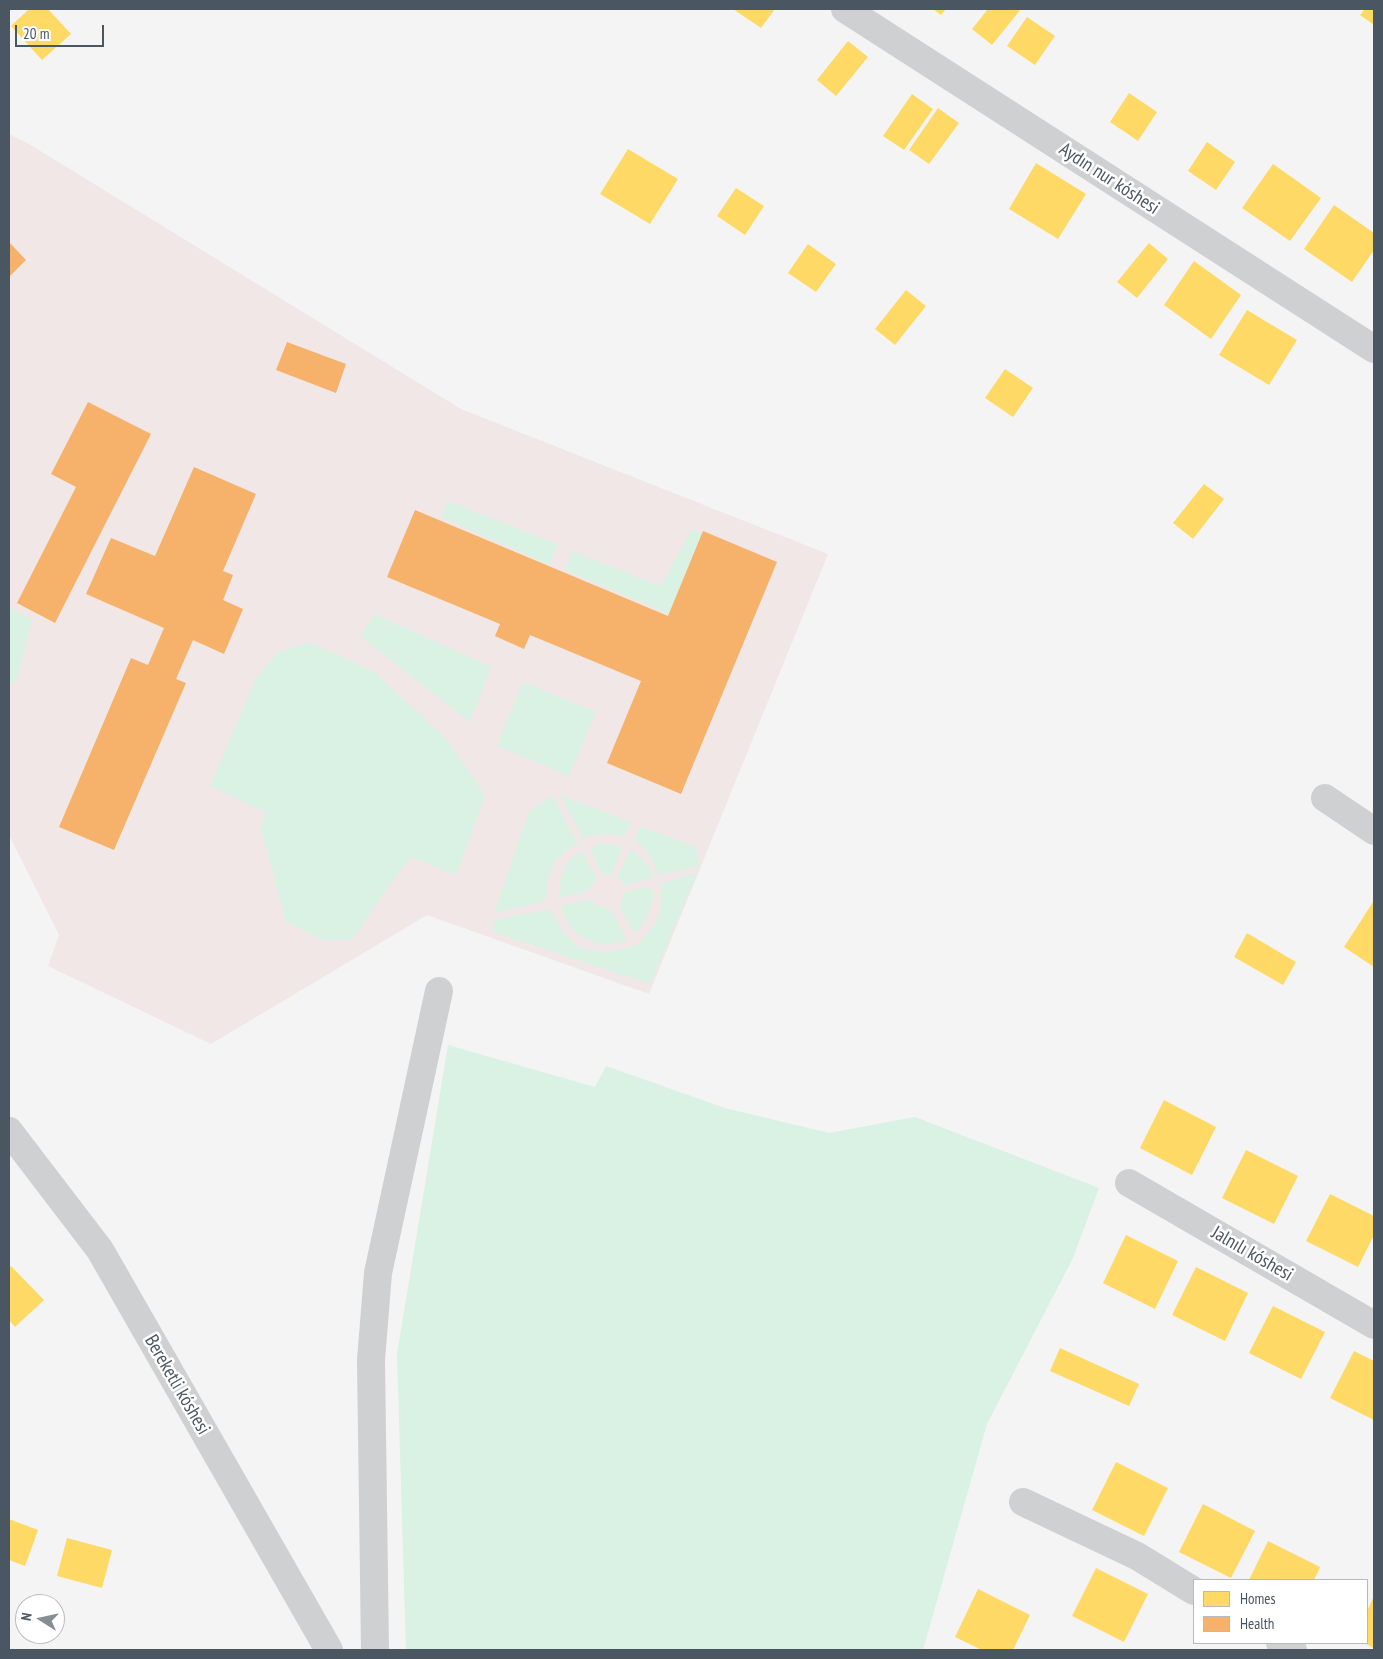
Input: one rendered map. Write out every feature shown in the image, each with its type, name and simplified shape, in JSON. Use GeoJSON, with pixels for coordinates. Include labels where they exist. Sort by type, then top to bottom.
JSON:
{"type":"FeatureCollection","features":[{"type":"Feature","properties":{"kind":"street","name":"Aydın nur kóshesi"},"geometry":{"type":"LineString","coordinates":[[845,9],[1374,349]]}},
{"type":"Feature","properties":{"kind":"street"},"geometry":{"type":"LineString","coordinates":[[1325,798],[1374,831]]}},
{"type":"Feature","properties":{"kind":"street"},"geometry":{"type":"LineString","coordinates":[[375,1650],[371,1360],[378,1273],[439,991]]}},
{"type":"Feature","properties":{"kind":"street","name":"Bereketli kóshesi"},"geometry":{"type":"LineString","coordinates":[[9,1131],[100,1250],[329,1650]]}},
{"type":"Feature","properties":{"kind":"street","name":"Jalnılı kóshesi"},"geometry":{"type":"LineString","coordinates":[[1129,1183],[1374,1325]]}},
{"type":"Feature","properties":{"kind":"street"},"geometry":{"type":"LineString","coordinates":[[1023,1502],[1137,1556],[1193,1590]]}},
{"type":"Feature","properties":{"kind":"street"},"geometry":{"type":"LineString","coordinates":[[1282,1644],[1293,1650]]}},
{"type":"Feature","properties":{"kind":"shaded area"},"geometry":{"type":"Polygon","coordinates":[[[9,134],[29,144],[461,409],[828,554],[649,994],[427,915],[211,1044],[48,966],[59,935],[9,835],[9,134]]]}},
{"type":"Feature","properties":{"kind":"green space"},"geometry":{"type":"Polygon","coordinates":[[[448,501],[557,544],[550,565],[441,517],[448,501]]]}},
{"type":"Feature","properties":{"kind":"green space"},"geometry":{"type":"Polygon","coordinates":[[[692,529],[711,537],[672,615],[565,570],[572,551],[661,586],[692,529]]]}},
{"type":"Feature","properties":{"kind":"green space"},"geometry":{"type":"Polygon","coordinates":[[[9,607],[32,620],[15,685],[9,679],[9,607]]]}},
{"type":"Feature","properties":{"kind":"green space"},"geometry":{"type":"Polygon","coordinates":[[[375,614],[491,667],[470,722],[360,636],[375,614]]]}},
{"type":"Feature","properties":{"kind":"green space"},"geometry":{"type":"Polygon","coordinates":[[[308,642],[373,671],[446,739],[485,795],[456,875],[411,857],[352,940],[323,940],[286,922],[261,828],[265,812],[210,786],[256,679],[277,653],[308,642]]]}},
{"type":"Feature","properties":{"kind":"green space"},"geometry":{"type":"Polygon","coordinates":[[[523,682],[596,712],[569,776],[497,746],[523,682]]]}},
{"type":"Feature","properties":{"kind":"green space"},"geometry":{"type":"Polygon","coordinates":[[[552,795],[577,843],[553,864],[547,883],[546,901],[494,913],[529,812],[552,795]]]}},
{"type":"Feature","properties":{"kind":"green space"},"geometry":{"type":"Polygon","coordinates":[[[560,795],[630,822],[625,836],[606,833],[583,838],[560,795]]]}},
{"type":"Feature","properties":{"kind":"green space"},"geometry":{"type":"Polygon","coordinates":[[[640,826],[696,847],[699,866],[659,875],[649,853],[635,840],[640,826]]]}},
{"type":"Feature","properties":{"kind":"green space"},"geometry":{"type":"Polygon","coordinates":[[[599,843],[622,847],[611,875],[602,874],[590,850],[599,843]]]}},
{"type":"Feature","properties":{"kind":"green space"},"geometry":{"type":"Polygon","coordinates":[[[631,849],[646,862],[654,876],[624,886],[617,877],[631,849]]]}},
{"type":"Feature","properties":{"kind":"green space"},"geometry":{"type":"Polygon","coordinates":[[[582,851],[597,879],[587,891],[560,898],[560,881],[568,862],[582,851]]]}},
{"type":"Feature","properties":{"kind":"green space"},"geometry":{"type":"Polygon","coordinates":[[[697,873],[650,984],[493,932],[495,920],[549,909],[564,933],[578,947],[606,953],[638,945],[655,925],[662,903],[662,883],[697,873]]]}},
{"type":"Feature","properties":{"kind":"green space"},"geometry":{"type":"Polygon","coordinates":[[[652,887],[653,900],[645,920],[635,934],[619,907],[624,892],[652,887]]]}},
{"type":"Feature","properties":{"kind":"green space"},"geometry":{"type":"Polygon","coordinates":[[[589,899],[598,906],[610,909],[627,940],[606,945],[583,938],[570,927],[560,907],[589,899]]]}},
{"type":"Feature","properties":{"kind":"green space"},"geometry":{"type":"Polygon","coordinates":[[[448,1045],[595,1087],[606,1066],[725,1108],[829,1133],[915,1117],[1099,1188],[1073,1258],[987,1424],[923,1650],[406,1650],[397,1354],[448,1045]]]}},
{"type":"Feature","properties":{"kind":"building: Homes"},"geometry":{"type":"Polygon","coordinates":[[[29,9],[48,9],[71,34],[42,60],[11,26],[29,9]]]}},
{"type":"Feature","properties":{"kind":"building: Homes"},"geometry":{"type":"Polygon","coordinates":[[[733,9],[775,9],[761,28],[733,9]]]}},
{"type":"Feature","properties":{"kind":"building: Homes"},"geometry":{"type":"Polygon","coordinates":[[[933,9],[946,9],[941,15],[933,9]]]}},
{"type":"Feature","properties":{"kind":"building: Homes"},"geometry":{"type":"Polygon","coordinates":[[[988,9],[1021,9],[992,45],[972,29],[988,9]]]}},
{"type":"Feature","properties":{"kind":"building: Homes"},"geometry":{"type":"Polygon","coordinates":[[[1365,9],[1374,9],[1374,25],[1360,15],[1365,9]]]}},
{"type":"Feature","properties":{"kind":"building: Homes"},"geometry":{"type":"Polygon","coordinates":[[[1027,17],[1055,36],[1035,65],[1007,46],[1027,17]]]}},
{"type":"Feature","properties":{"kind":"building: Homes"},"geometry":{"type":"Polygon","coordinates":[[[848,41],[868,57],[836,96],[817,80],[848,41]]]}},
{"type":"Feature","properties":{"kind":"building: Homes"},"geometry":{"type":"Polygon","coordinates":[[[1129,93],[1157,112],[1138,141],[1110,122],[1129,93]]]}},
{"type":"Feature","properties":{"kind":"building: Homes"},"geometry":{"type":"Polygon","coordinates":[[[912,94],[933,109],[904,150],[883,136],[912,94]]]}},
{"type":"Feature","properties":{"kind":"building: Homes"},"geometry":{"type":"Polygon","coordinates":[[[938,108],[959,123],[929,164],[909,150],[938,108]]]}},
{"type":"Feature","properties":{"kind":"building: Homes"},"geometry":{"type":"Polygon","coordinates":[[[1207,142],[1235,162],[1216,190],[1188,171],[1207,142]]]}},
{"type":"Feature","properties":{"kind":"building: Homes"},"geometry":{"type":"Polygon","coordinates":[[[628,149],[678,179],[650,224],[600,194],[628,149]]]}},
{"type":"Feature","properties":{"kind":"building: Homes"},"geometry":{"type":"Polygon","coordinates":[[[1036,163],[1086,194],[1058,239],[1009,209],[1036,163]]]}},
{"type":"Feature","properties":{"kind":"building: Homes"},"geometry":{"type":"Polygon","coordinates":[[[1273,164],[1321,198],[1290,241],[1242,208],[1273,164]]]}},
{"type":"Feature","properties":{"kind":"building: Homes"},"geometry":{"type":"Polygon","coordinates":[[[736,188],[764,206],[745,235],[717,216],[736,188]]]}},
{"type":"Feature","properties":{"kind":"building: Homes"},"geometry":{"type":"Polygon","coordinates":[[[1334,205],[1374,233],[1374,250],[1352,282],[1304,249],[1334,205]]]}},
{"type":"Feature","properties":{"kind":"building: Homes"},"geometry":{"type":"Polygon","coordinates":[[[1149,243],[1168,259],[1137,298],[1117,282],[1149,243]]]}},
{"type":"Feature","properties":{"kind":"building: Homes"},"geometry":{"type":"Polygon","coordinates":[[[808,244],[836,264],[816,292],[788,273],[808,244]]]}},
{"type":"Feature","properties":{"kind":"building: Homes"},"geometry":{"type":"Polygon","coordinates":[[[1194,261],[1241,295],[1211,339],[1164,305],[1194,261]]]}},
{"type":"Feature","properties":{"kind":"building: Homes"},"geometry":{"type":"Polygon","coordinates":[[[906,290],[926,306],[895,345],[875,329],[906,290]]]}},
{"type":"Feature","properties":{"kind":"building: Homes"},"geometry":{"type":"Polygon","coordinates":[[[1247,310],[1297,340],[1269,385],[1219,355],[1247,310]]]}},
{"type":"Feature","properties":{"kind":"building: Homes"},"geometry":{"type":"Polygon","coordinates":[[[1005,369],[1033,388],[1013,417],[985,398],[1005,369]]]}},
{"type":"Feature","properties":{"kind":"building: Homes"},"geometry":{"type":"Polygon","coordinates":[[[1204,484],[1224,499],[1193,539],[1173,523],[1204,484]]]}},
{"type":"Feature","properties":{"kind":"building: Homes"},"geometry":{"type":"Polygon","coordinates":[[[1374,903],[1374,967],[1344,947],[1374,903]]]}},
{"type":"Feature","properties":{"kind":"building: Homes"},"geometry":{"type":"Polygon","coordinates":[[[1247,933],[1296,962],[1283,985],[1234,957],[1247,933]]]}},
{"type":"Feature","properties":{"kind":"building: Homes"},"geometry":{"type":"Polygon","coordinates":[[[1164,1100],[1216,1127],[1192,1175],[1140,1148],[1164,1100]]]}},
{"type":"Feature","properties":{"kind":"building: Homes"},"geometry":{"type":"Polygon","coordinates":[[[1246,1150],[1298,1176],[1274,1224],[1222,1198],[1246,1150]]]}},
{"type":"Feature","properties":{"kind":"building: Homes"},"geometry":{"type":"Polygon","coordinates":[[[1330,1194],[1374,1216],[1374,1235],[1358,1267],[1306,1241],[1330,1194]]]}},
{"type":"Feature","properties":{"kind":"building: Homes"},"geometry":{"type":"Polygon","coordinates":[[[1126,1235],[1178,1261],[1155,1309],[1103,1283],[1126,1235]]]}},
{"type":"Feature","properties":{"kind":"building: Homes"},"geometry":{"type":"Polygon","coordinates":[[[11,1266],[44,1300],[15,1327],[9,1320],[9,1268],[11,1266]]]}},
{"type":"Feature","properties":{"kind":"building: Homes"},"geometry":{"type":"Polygon","coordinates":[[[1196,1267],[1248,1293],[1225,1341],[1172,1315],[1196,1267]]]}},
{"type":"Feature","properties":{"kind":"building: Homes"},"geometry":{"type":"Polygon","coordinates":[[[1273,1306],[1325,1332],[1301,1379],[1249,1353],[1273,1306]]]}},
{"type":"Feature","properties":{"kind":"building: Homes"},"geometry":{"type":"Polygon","coordinates":[[[1060,1348],[1139,1384],[1129,1406],[1050,1371],[1060,1348]]]}},
{"type":"Feature","properties":{"kind":"building: Homes"},"geometry":{"type":"Polygon","coordinates":[[[1354,1351],[1374,1361],[1374,1420],[1330,1398],[1354,1351]]]}},
{"type":"Feature","properties":{"kind":"building: Homes"},"geometry":{"type":"Polygon","coordinates":[[[1116,1462],[1168,1488],[1144,1536],[1092,1510],[1116,1462]]]}},
{"type":"Feature","properties":{"kind":"building: Homes"},"geometry":{"type":"Polygon","coordinates":[[[1203,1504],[1255,1531],[1231,1578],[1179,1552],[1203,1504]]]}},
{"type":"Feature","properties":{"kind":"building: Homes"},"geometry":{"type":"Polygon","coordinates":[[[9,1519],[38,1530],[25,1566],[9,1560],[9,1519]]]}},
{"type":"Feature","properties":{"kind":"building: Homes"},"geometry":{"type":"Polygon","coordinates":[[[67,1538],[112,1550],[102,1588],[57,1576],[67,1538]]]}},
{"type":"Feature","properties":{"kind":"building: Homes"},"geometry":{"type":"Polygon","coordinates":[[[1268,1541],[1320,1567],[1314,1579],[1249,1579],[1268,1541]]]}},
{"type":"Feature","properties":{"kind":"building: Homes"},"geometry":{"type":"Polygon","coordinates":[[[1096,1568],[1148,1594],[1124,1642],[1072,1616],[1096,1568]]]}},
{"type":"Feature","properties":{"kind":"building: Homes"},"geometry":{"type":"Polygon","coordinates":[[[978,1589],[1030,1615],[1013,1650],[982,1650],[955,1637],[978,1589]]]}},
{"type":"Feature","properties":{"kind":"building: Homes"},"geometry":{"type":"Polygon","coordinates":[[[1374,1596],[1374,1648],[1366,1644],[1368,1644],[1368,1609],[1374,1596]]]}},
{"type":"Feature","properties":{"kind":"building: Health"},"geometry":{"type":"Polygon","coordinates":[[[9,242],[26,260],[9,277],[9,242]]]}},
{"type":"Feature","properties":{"kind":"building: Health"},"geometry":{"type":"Polygon","coordinates":[[[287,342],[346,364],[336,393],[276,370],[287,342]]]}},
{"type":"Feature","properties":{"kind":"building: Health"},"geometry":{"type":"Polygon","coordinates":[[[88,402],[151,434],[55,623],[17,603],[76,487],[51,474],[88,402]]]}},
{"type":"Feature","properties":{"kind":"building: Health"},"geometry":{"type":"Polygon","coordinates":[[[194,467],[256,494],[223,571],[233,575],[223,600],[243,609],[224,654],[193,640],[176,679],[186,683],[114,850],[59,827],[131,658],[148,665],[164,628],[86,594],[111,538],[155,556],[194,467]]]}},
{"type":"Feature","properties":{"kind":"building: Health"},"geometry":{"type":"Polygon","coordinates":[[[415,510],[668,616],[703,531],[777,562],[681,794],[607,763],[641,681],[530,635],[524,649],[495,636],[500,624],[387,577],[415,510]]]}}]}
